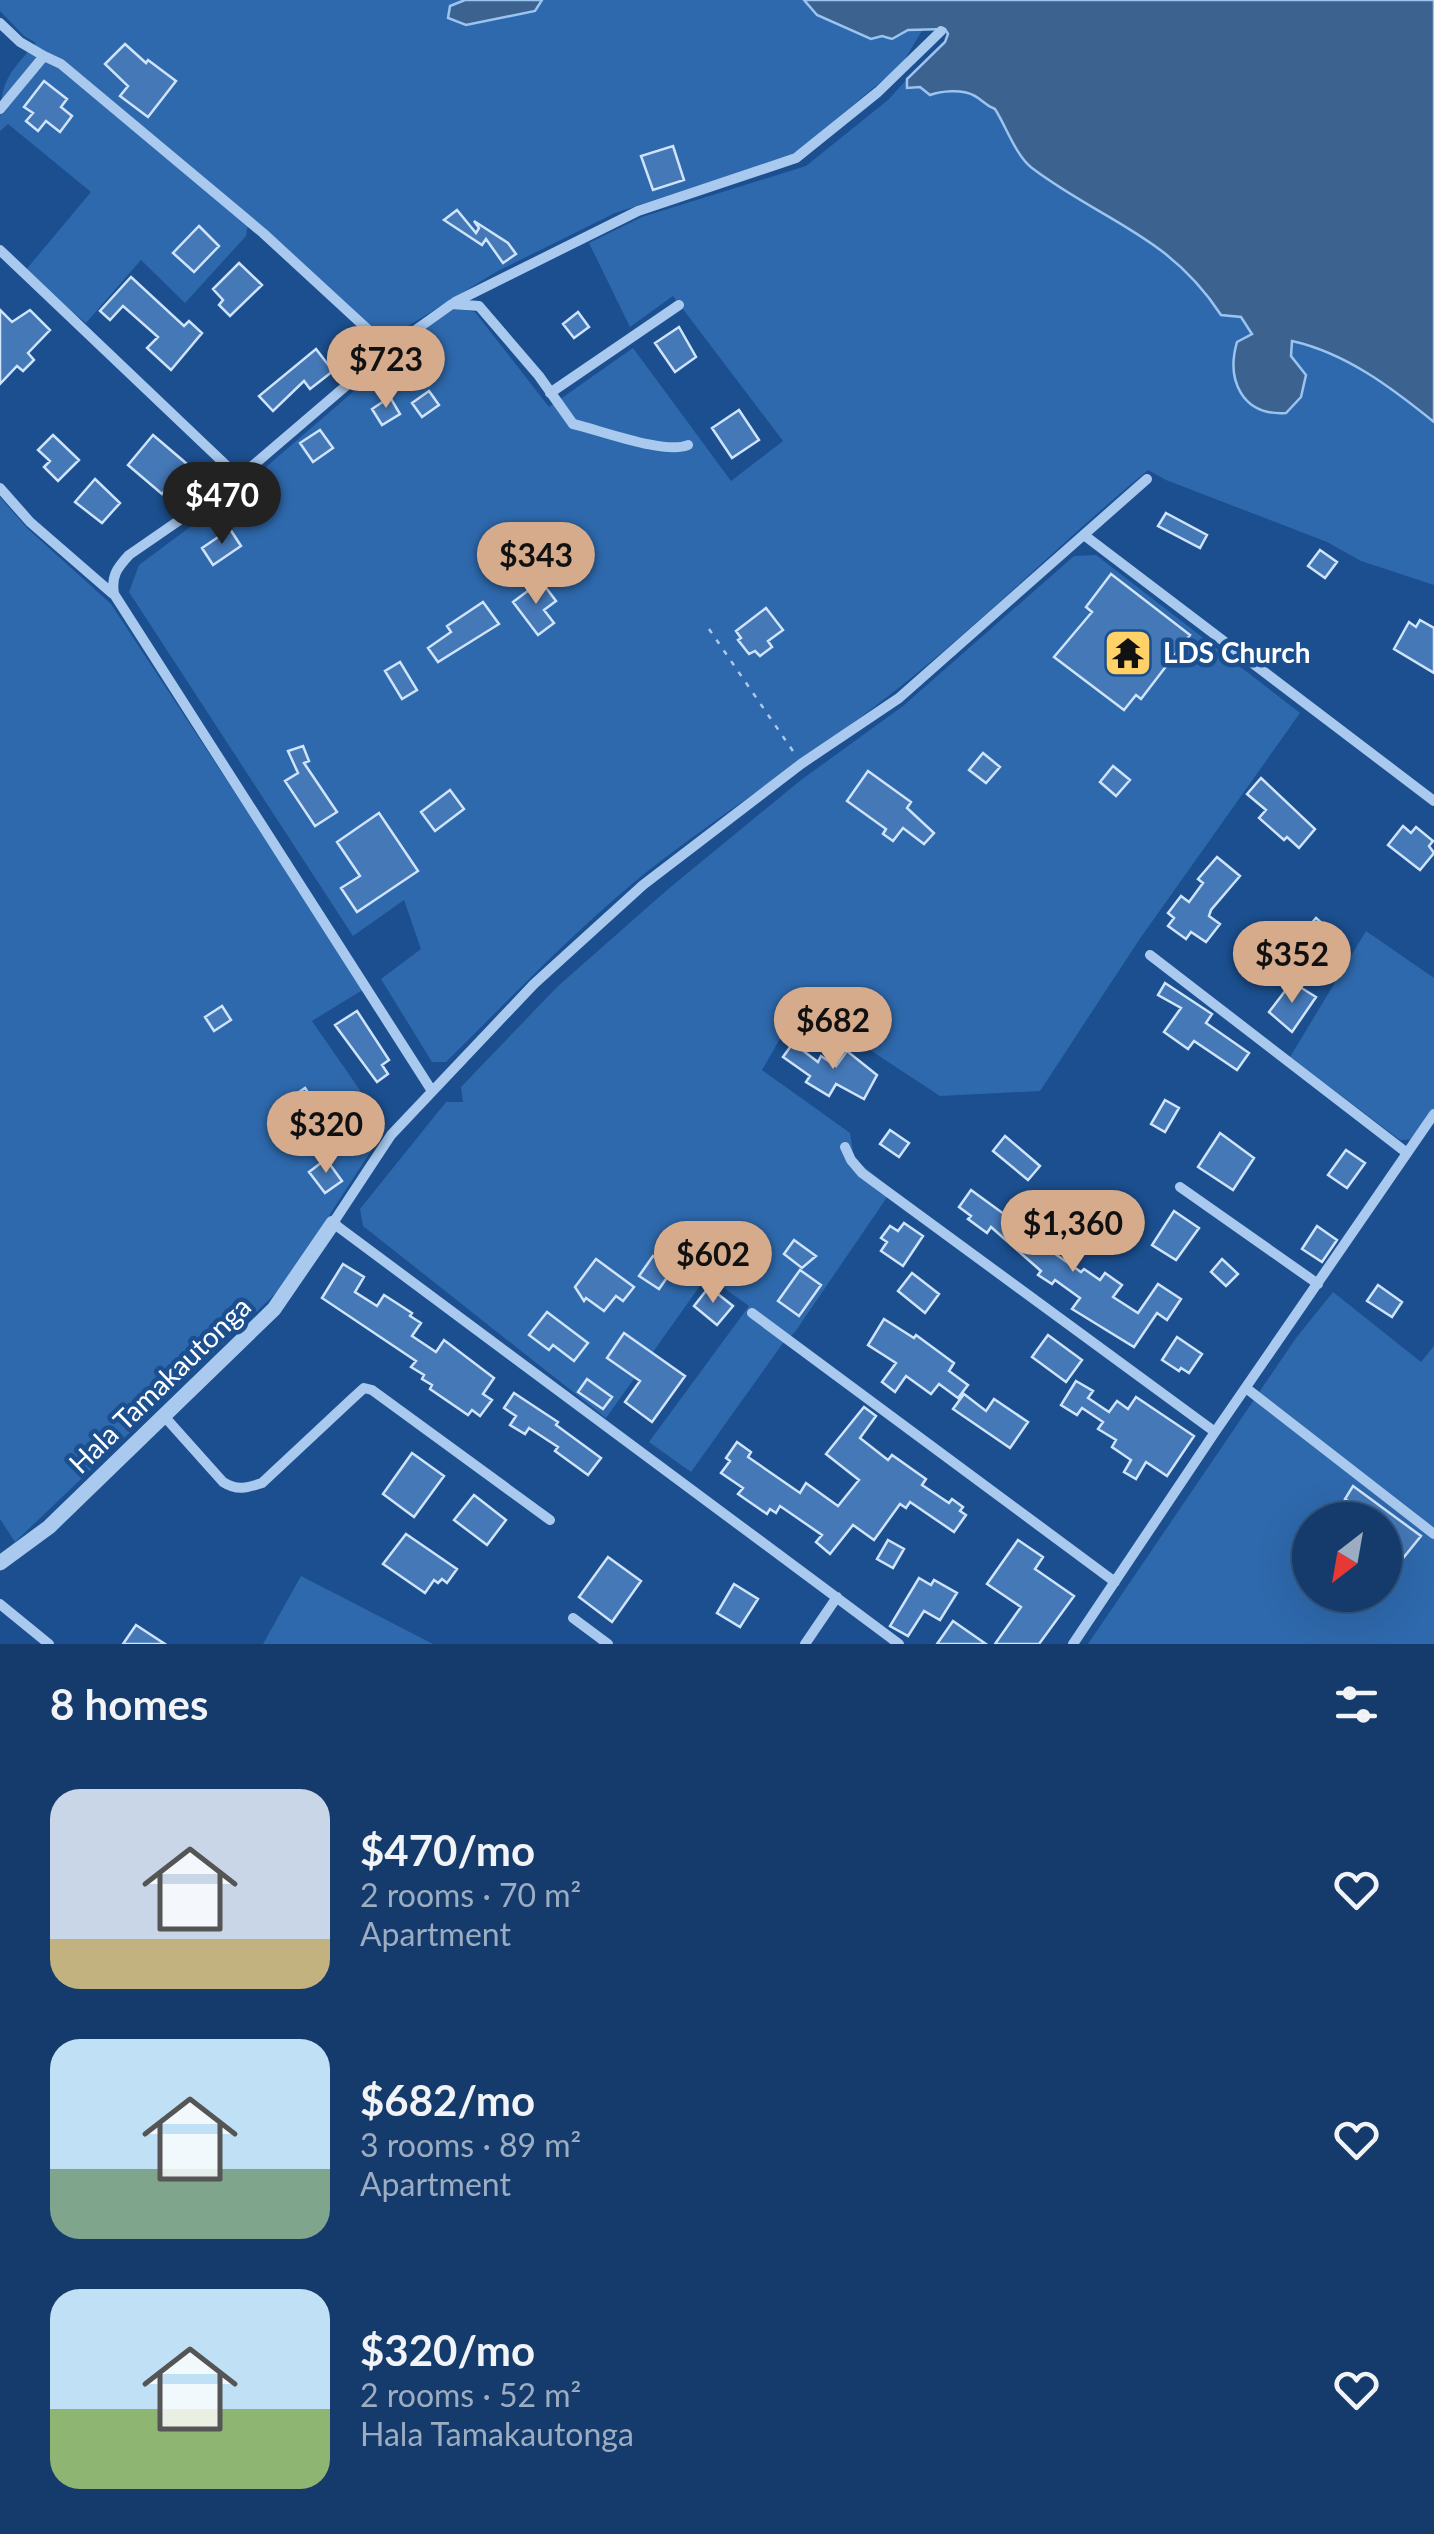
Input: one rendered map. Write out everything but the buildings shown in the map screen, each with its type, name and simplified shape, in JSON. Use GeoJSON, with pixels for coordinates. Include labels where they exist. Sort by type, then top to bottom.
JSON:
{"type":"FeatureCollection","features":[{"type":"Feature","properties":{"kind":"street"},"geometry":{"type":"LineString","coordinates":[[0,23],[20,42],[61,64],[262,233],[389,349]]}},
{"type":"Feature","properties":{"kind":"street"},"geometry":{"type":"LineString","coordinates":[[114,594],[116,568],[129,554],[229,486],[389,349],[452,304],[638,211],[796,158],[878,92],[941,31]]}},
{"type":"Feature","properties":{"kind":"street"},"geometry":{"type":"LineString","coordinates":[[0,108],[44,56]]}},
{"type":"Feature","properties":{"kind":"street"},"geometry":{"type":"LineString","coordinates":[[0,250],[228,466],[229,486]]}},
{"type":"Feature","properties":{"kind":"street"},"geometry":{"type":"LineString","coordinates":[[452,304],[479,306],[501,329],[572,424],[647,444],[680,448],[688,445]]}},
{"type":"Feature","properties":{"kind":"street"},"geometry":{"type":"LineString","coordinates":[[550,393],[679,305]]}},
{"type":"Feature","properties":{"kind":"street"},"geometry":{"type":"LineString","coordinates":[[899,1644],[332,1223],[391,1135],[534,984],[644,885],[801,764],[900,698],[1147,479]]}},
{"type":"Feature","properties":{"kind":"street"},"geometry":{"type":"LineString","coordinates":[[0,488],[30,522],[114,594],[432,1090]]}},
{"type":"Feature","properties":{"kind":"street"},"geometry":{"type":"LineString","coordinates":[[1084,535],[1434,801]]}},
{"type":"Feature","properties":{"kind":"street"},"geometry":{"type":"LineString","coordinates":[[1150,955],[1406,1153]]}},
{"type":"Feature","properties":{"kind":"street"},"geometry":{"type":"LineString","coordinates":[[1074,1644],[1434,1114]]}},
{"type":"Feature","properties":{"kind":"street"},"geometry":{"type":"LineString","coordinates":[[845,1147],[862,1173],[1215,1432]]}},
{"type":"Feature","properties":{"kind":"street"},"geometry":{"type":"LineString","coordinates":[[1180,1187],[1318,1284]]}},
{"type":"Feature","properties":{"kind":"street","name":"Hala Tamakautonga"},"geometry":{"type":"LineString","coordinates":[[0,1563],[48,1526],[274,1309],[332,1223]]}},
{"type":"Feature","properties":{"kind":"street"},"geometry":{"type":"LineString","coordinates":[[752,1312],[1116,1582]]}},
{"type":"Feature","properties":{"kind":"street"},"geometry":{"type":"LineString","coordinates":[[164,1416],[223,1482],[234,1489],[245,1488],[262,1483],[364,1388],[372,1390],[550,1520]]}},
{"type":"Feature","properties":{"kind":"street"},"geometry":{"type":"LineString","coordinates":[[1246,1388],[1434,1534]]}},
{"type":"Feature","properties":{"kind":"street"},"geometry":{"type":"LineString","coordinates":[[805,1644],[837,1597]]}},
{"type":"Feature","properties":{"kind":"street"},"geometry":{"type":"LineString","coordinates":[[0,1604],[49,1644]]}},
{"type":"Feature","properties":{"kind":"street"},"geometry":{"type":"LineString","coordinates":[[573,1618],[608,1644]]}},
{"type":"Feature","properties":{"kind":"path"},"geometry":{"type":"LineString","coordinates":[[709,629],[801,764]]}},
{"type":"Feature","properties":{"kind":"shaded area"},"geometry":{"type":"Polygon","coordinates":[[[0,0],[919,0],[923,29],[902,64],[793,155],[615,213],[496,272],[390,337],[380,334],[248,223],[246,236],[185,303],[141,260],[86,323],[24,272],[91,192],[8,124],[0,131],[6,82],[36,43],[0,11],[0,0]]]}},
{"type":"Feature","properties":{"kind":"shaded area"},"geometry":{"type":"Polygon","coordinates":[[[465,0],[542,0],[535,11],[466,25],[448,18],[450,6],[465,0]]]}},
{"type":"Feature","properties":{"kind":"shaded area"},"geometry":{"type":"Polygon","coordinates":[[[804,0],[1434,0],[1434,422],[1350,363],[1292,341],[1291,356],[1306,375],[1301,397],[1286,413],[1258,409],[1248,402],[1236,382],[1237,342],[1252,334],[1241,317],[1221,315],[1201,288],[1157,247],[1026,163],[995,109],[968,93],[930,95],[920,87],[907,88],[907,79],[945,42],[945,29],[908,30],[892,39],[871,39],[817,15],[804,0]]]}},
{"type":"Feature","properties":{"kind":"shaded area"},"geometry":{"type":"Polygon","coordinates":[[[952,58],[1434,340],[1434,585],[1361,561],[1327,542],[1148,470],[896,690],[633,883],[446,1062],[432,1062],[381,979],[421,949],[404,900],[353,936],[129,592],[139,565],[237,492],[391,355],[454,308],[475,312],[549,407],[633,348],[731,481],[783,441],[673,296],[630,327],[589,243],[642,217],[806,166],[888,100],[907,79],[952,58]]]}},
{"type":"Feature","properties":{"kind":"shaded area"},"geometry":{"type":"Polygon","coordinates":[[[0,497],[27,528],[111,604],[364,989],[312,1021],[386,1128],[297,1273],[15,1542],[0,1519],[0,497]]]}},
{"type":"Feature","properties":{"kind":"shaded area"},"geometry":{"type":"Polygon","coordinates":[[[1096,555],[1300,713],[1139,940],[1040,1091],[940,1096],[800,1004],[762,1070],[850,1133],[854,1158],[892,1190],[795,1332],[783,1343],[691,1472],[649,1442],[749,1306],[707,1276],[606,1418],[363,1226],[360,1209],[446,1102],[463,1102],[461,1087],[557,987],[801,780],[903,706],[1074,556],[1096,555]]]}},
{"type":"Feature","properties":{"kind":"shaded area"},"geometry":{"type":"Polygon","coordinates":[[[1366,931],[1434,978],[1434,1111],[1417,1139],[1400,1140],[1290,1057],[1366,931]]]}},
{"type":"Feature","properties":{"kind":"shaded area"},"geometry":{"type":"Polygon","coordinates":[[[1333,1292],[1421,1362],[1434,1346],[1434,1644],[1088,1644],[1296,1338],[1333,1292]]]}},
{"type":"Feature","properties":{"kind":"shaded area"},"geometry":{"type":"Polygon","coordinates":[[[301,1576],[433,1644],[263,1644],[301,1576]]]}},
{"type":"Feature","properties":{"kind":"place","name":"LDS Church"},"geometry":{"type":"Point","coordinates":[1128,653]}}]}
